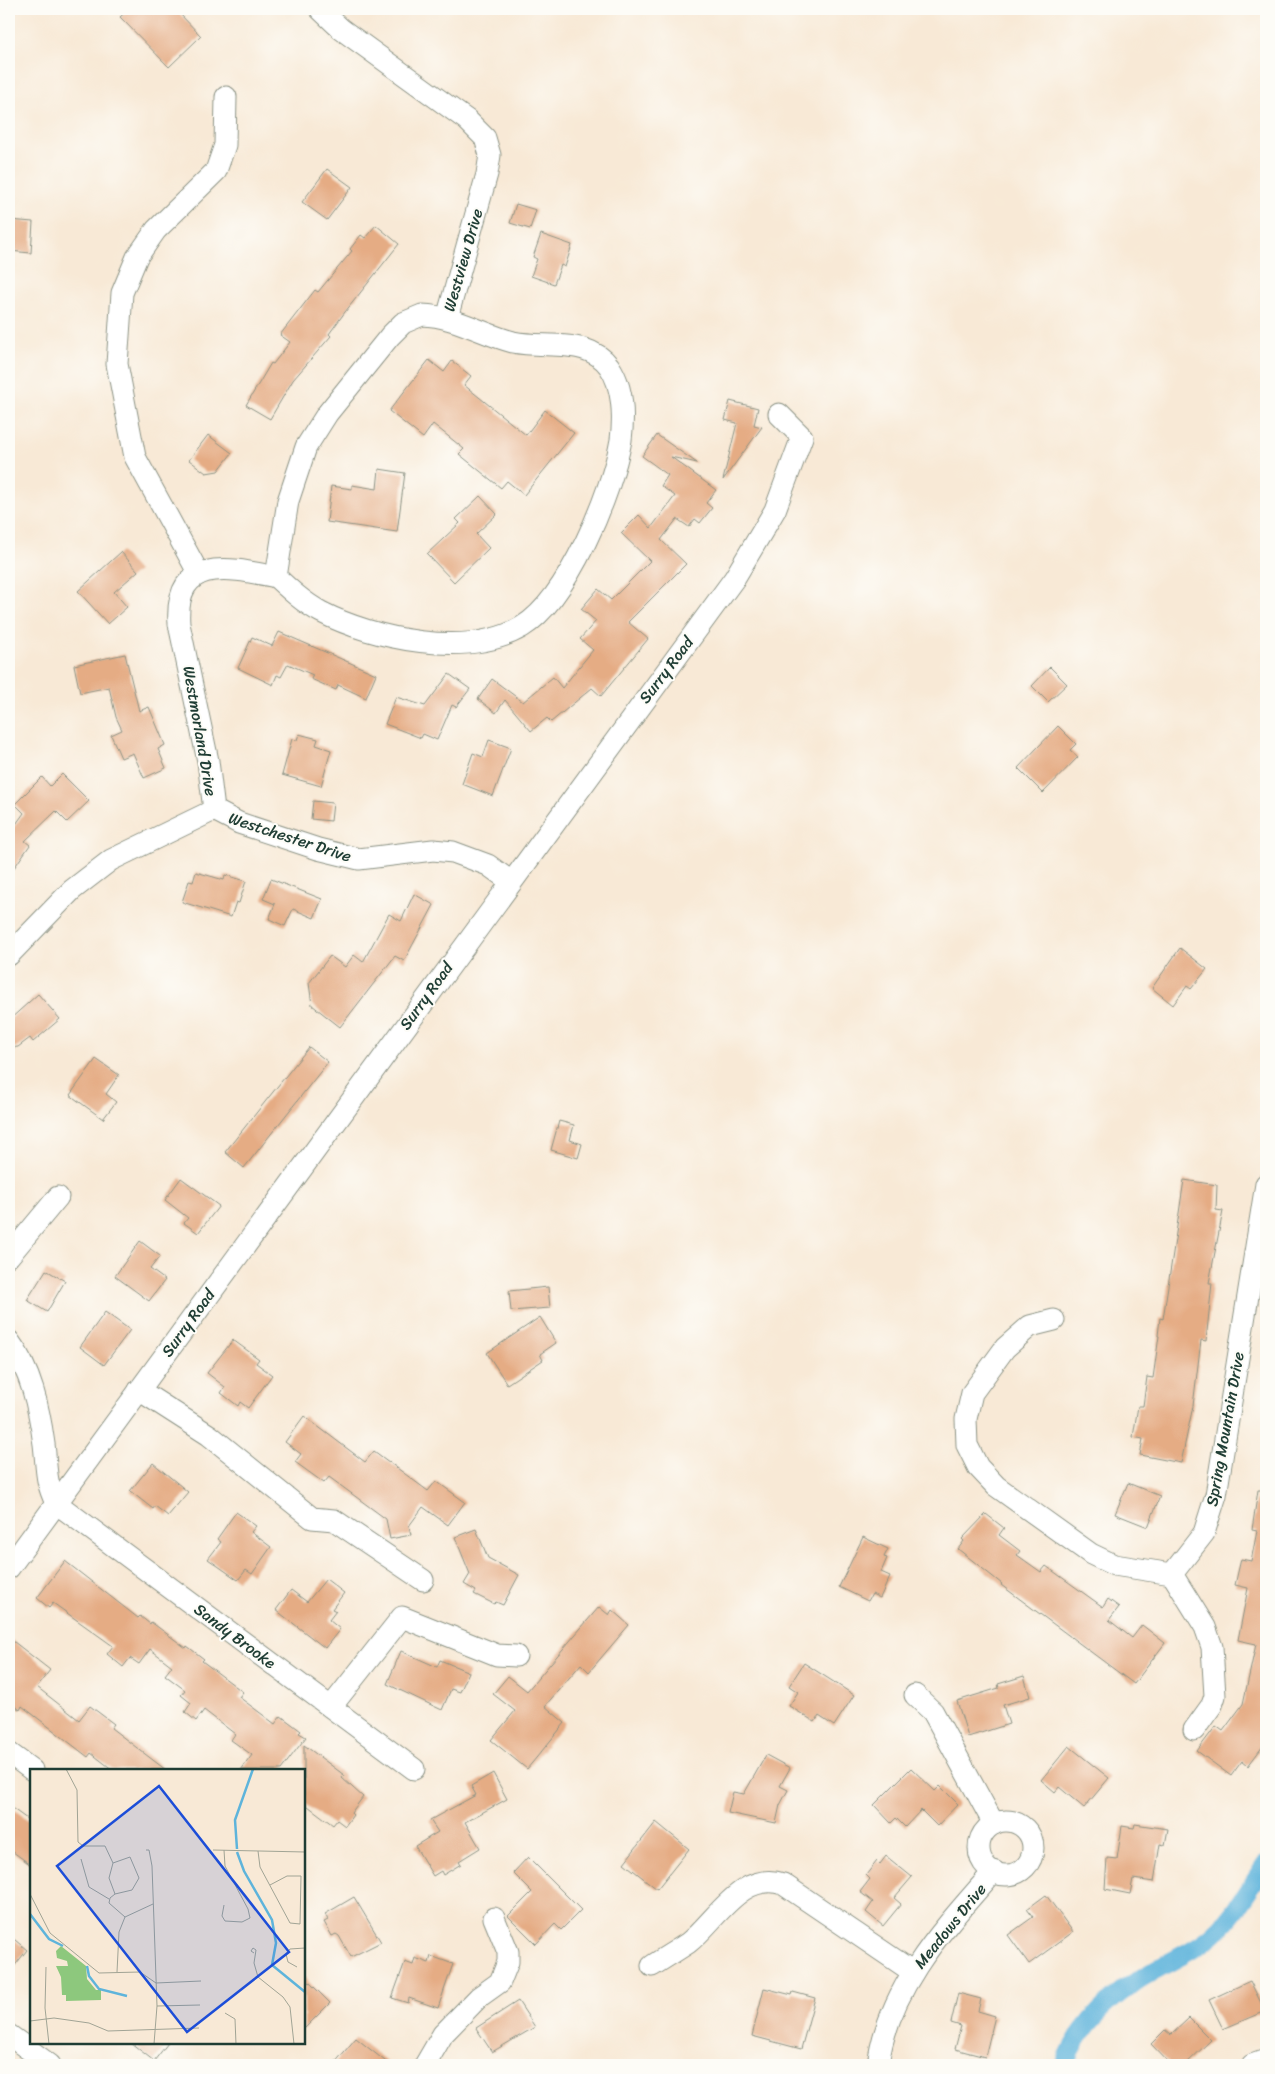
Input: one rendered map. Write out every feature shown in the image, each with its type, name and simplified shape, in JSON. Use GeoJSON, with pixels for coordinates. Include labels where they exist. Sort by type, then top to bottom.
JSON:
{"type":"FeatureCollection","features":[{"type":"Feature","properties":{"kind":"street","name":"Westview Drive"},"geometry":{"type":"LineString","coordinates":[[276,577],[288,501],[299,464],[327,414],[362,369],[403,323],[422,315],[447,318],[488,174],[490,155],[485,138],[467,120],[360,44],[320,9]]}},
{"type":"Feature","properties":{"kind":"street"},"geometry":{"type":"LineString","coordinates":[[226,97],[226,145],[216,171],[156,230],[137,257],[122,293],[117,364],[135,457],[198,574],[211,569],[225,568],[276,577],[320,612],[341,621],[382,635],[431,642],[490,640],[510,633],[537,616],[560,588],[598,511],[616,462],[621,438],[622,411],[615,378],[603,360],[584,349],[514,342],[447,318]]}},
{"type":"Feature","properties":{"kind":"street","name":"Surry Road"},"geometry":{"type":"LineString","coordinates":[[9,1566],[510,881],[734,579],[775,510],[802,437],[779,414]]}},
{"type":"Feature","properties":{"kind":"street","name":"Westmorland Drive"},"geometry":{"type":"LineString","coordinates":[[9,955],[72,890],[111,860],[214,810],[208,761],[183,643],[179,613],[184,591],[198,574]]}},
{"type":"Feature","properties":{"kind":"street","name":"Westchester Drive"},"geometry":{"type":"LineString","coordinates":[[214,810],[239,822],[340,855],[359,859],[433,850],[453,852],[488,865],[510,881]]}},
{"type":"Feature","properties":{"kind":"street","name":"Spring Mountain Drive"},"geometry":{"type":"LineString","coordinates":[[1172,1574],[1204,1533],[1216,1495],[1266,1184]]}},
{"type":"Feature","properties":{"kind":"street"},"geometry":{"type":"LineString","coordinates":[[9,1256],[58,1197]]}},
{"type":"Feature","properties":{"kind":"street"},"geometry":{"type":"LineString","coordinates":[[1054,1320],[1030,1326],[1011,1342],[972,1393],[966,1419],[967,1445],[978,1467],[996,1486],[1091,1554],[1114,1565],[1172,1574],[1204,1627],[1212,1647],[1215,1696],[1212,1705],[1194,1730]]}},
{"type":"Feature","properties":{"kind":"street"},"geometry":{"type":"LineString","coordinates":[[9,1340],[20,1356],[34,1395],[41,1421],[47,1484],[56,1504]]}},
{"type":"Feature","properties":{"kind":"street"},"geometry":{"type":"LineString","coordinates":[[139,1390],[210,1435],[312,1518],[334,1520],[423,1580]]}},
{"type":"Feature","properties":{"kind":"street","name":"Sandy Brooke"},"geometry":{"type":"LineString","coordinates":[[56,1504],[414,1769]]}},
{"type":"Feature","properties":{"kind":"street"},"geometry":{"type":"LineString","coordinates":[[331,1707],[402,1618],[497,1655],[516,1656]]}},
{"type":"Feature","properties":{"kind":"street"},"geometry":{"type":"LineString","coordinates":[[915,1695],[933,1712],[994,1824]]}},
{"type":"Feature","properties":{"kind":"street"},"geometry":{"type":"LineString","coordinates":[[9,1753],[31,1769]]}},
{"type":"Feature","properties":{"kind":"street","name":"Meadows Drive"},"geometry":{"type":"LineString","coordinates":[[1010,1821],[1025,1828],[1030,1835],[1033,1852],[1030,1860],[1018,1871],[1010,1874],[994,1871],[987,1866],[980,1852],[982,1836],[994,1824],[1010,1821]]}},
{"type":"Feature","properties":{"kind":"street","name":"Meadows Drive"},"geometry":{"type":"LineString","coordinates":[[878,2065],[881,2044],[889,2022],[913,1972],[929,1946],[994,1871]]}},
{"type":"Feature","properties":{"kind":"street"},"geometry":{"type":"LineString","coordinates":[[652,1966],[688,1942],[747,1887],[770,1880],[783,1884],[913,1972]]}},
{"type":"Feature","properties":{"kind":"street"},"geometry":{"type":"LineString","coordinates":[[425,2065],[444,2034],[479,1997],[500,1982],[508,1962],[508,1952],[494,1918]]}},
{"type":"Feature","properties":{"kind":"street"},"geometry":{"type":"LineString","coordinates":[[9,2035],[50,2065]]}},
{"type":"Feature","properties":{"kind":"street"},"geometry":{"type":"LineString","coordinates":[[1252,2065],[1266,2060]]}},
{"type":"Feature","properties":{"kind":"building"},"geometry":{"type":"Polygon","coordinates":[[[129,9],[168,9],[175,15],[178,12],[201,36],[169,67],[120,17],[129,9]]]}},
{"type":"Feature","properties":{"kind":"building"},"geometry":{"type":"Polygon","coordinates":[[[327,169],[352,187],[327,220],[302,202],[327,169]]]}},
{"type":"Feature","properties":{"kind":"building"},"geometry":{"type":"Polygon","coordinates":[[[516,204],[536,210],[530,229],[510,223],[516,204]]]}},
{"type":"Feature","properties":{"kind":"building"},"geometry":{"type":"Polygon","coordinates":[[[9,220],[33,222],[31,253],[9,251],[9,220]]]}},
{"type":"Feature","properties":{"kind":"building"},"geometry":{"type":"Polygon","coordinates":[[[376,225],[399,244],[345,312],[329,334],[331,336],[293,380],[270,419],[246,405],[271,363],[273,364],[290,342],[280,335],[315,290],[318,292],[352,251],[350,249],[361,235],[365,238],[376,225]]]}},
{"type":"Feature","properties":{"kind":"building"},"geometry":{"type":"Polygon","coordinates":[[[541,234],[572,245],[565,267],[561,265],[554,284],[531,276],[537,259],[533,257],[541,234]]]}},
{"type":"Feature","properties":{"kind":"building"},"geometry":{"type":"Polygon","coordinates":[[[429,360],[444,372],[452,361],[471,376],[464,385],[526,435],[545,410],[574,433],[524,495],[507,481],[501,488],[459,454],[464,449],[433,424],[423,438],[389,411],[429,360]]]}},
{"type":"Feature","properties":{"kind":"building"},"geometry":{"type":"Polygon","coordinates":[[[730,401],[758,408],[754,425],[762,427],[723,480],[737,423],[725,420],[730,401]]]}},
{"type":"Feature","properties":{"kind":"building"},"geometry":{"type":"Polygon","coordinates":[[[208,435],[232,453],[218,471],[206,473],[189,460],[208,435]]]}},
{"type":"Feature","properties":{"kind":"building"},"geometry":{"type":"Polygon","coordinates":[[[657,435],[697,463],[671,457],[716,490],[706,503],[712,508],[700,523],[695,519],[689,527],[677,519],[661,540],[686,564],[628,622],[648,639],[601,696],[592,688],[551,722],[547,718],[531,731],[505,700],[496,713],[478,699],[492,679],[523,702],[553,677],[562,688],[593,650],[580,639],[596,621],[581,609],[598,589],[611,600],[650,561],[621,533],[639,515],[651,528],[675,496],[661,486],[668,475],[642,456],[657,435]]]}},
{"type":"Feature","properties":{"kind":"building"},"geometry":{"type":"Polygon","coordinates":[[[379,469],[405,473],[397,532],[327,522],[331,486],[352,489],[352,485],[377,489],[379,469]]]}},
{"type":"Feature","properties":{"kind":"building"},"geometry":{"type":"Polygon","coordinates":[[[480,496],[497,514],[476,534],[489,548],[454,582],[427,554],[460,523],[456,519],[480,496]]]}},
{"type":"Feature","properties":{"kind":"building"},"geometry":{"type":"Polygon","coordinates":[[[121,552],[138,571],[114,592],[127,607],[108,624],[78,591],[121,552]]]}},
{"type":"Feature","properties":{"kind":"building"},"geometry":{"type":"Polygon","coordinates":[[[279,632],[376,674],[366,698],[338,685],[336,690],[311,679],[313,675],[288,664],[281,677],[277,675],[273,685],[238,668],[252,637],[272,646],[279,632]]]}},
{"type":"Feature","properties":{"kind":"building"},"geometry":{"type":"Polygon","coordinates":[[[125,654],[139,711],[149,707],[165,745],[158,749],[166,768],[144,778],[133,753],[121,758],[111,735],[122,730],[116,717],[109,687],[80,693],[74,665],[125,654]]]}},
{"type":"Feature","properties":{"kind":"building"},"geometry":{"type":"Polygon","coordinates":[[[1050,667],[1067,684],[1048,702],[1032,686],[1050,667]]]}},
{"type":"Feature","properties":{"kind":"building"},"geometry":{"type":"Polygon","coordinates":[[[449,674],[470,689],[456,707],[452,705],[437,740],[423,734],[421,738],[385,724],[396,697],[425,706],[449,674]]]}},
{"type":"Feature","properties":{"kind":"building"},"geometry":{"type":"Polygon","coordinates":[[[1058,726],[1076,744],[1070,750],[1078,757],[1043,793],[1018,768],[1058,726]]]}},
{"type":"Feature","properties":{"kind":"building"},"geometry":{"type":"Polygon","coordinates":[[[299,734],[318,739],[316,745],[331,750],[321,786],[282,775],[292,739],[297,740],[299,734]]]}},
{"type":"Feature","properties":{"kind":"building"},"geometry":{"type":"Polygon","coordinates":[[[489,740],[511,748],[493,796],[462,784],[473,753],[483,757],[489,740]]]}},
{"type":"Feature","properties":{"kind":"building"},"geometry":{"type":"Polygon","coordinates":[[[62,774],[89,801],[67,822],[56,811],[25,841],[30,845],[9,875],[9,829],[11,831],[24,813],[15,804],[42,777],[50,786],[62,774]]]}},
{"type":"Feature","properties":{"kind":"building"},"geometry":{"type":"Polygon","coordinates":[[[313,801],[333,803],[331,821],[311,819],[313,801]]]}},
{"type":"Feature","properties":{"kind":"building"},"geometry":{"type":"Polygon","coordinates":[[[196,872],[224,880],[225,875],[246,881],[239,903],[236,902],[231,917],[182,902],[189,881],[193,882],[196,872]]]}},
{"type":"Feature","properties":{"kind":"building"},"geometry":{"type":"Polygon","coordinates":[[[271,879],[322,899],[314,918],[293,909],[285,926],[269,919],[275,904],[263,899],[271,879]]]}},
{"type":"Feature","properties":{"kind":"building"},"geometry":{"type":"Polygon","coordinates":[[[414,894],[434,905],[404,961],[395,956],[340,1027],[312,1005],[309,983],[330,956],[345,967],[354,955],[363,962],[389,914],[401,921],[414,894]]]}},
{"type":"Feature","properties":{"kind":"building"},"geometry":{"type":"Polygon","coordinates":[[[1180,948],[1207,969],[1191,989],[1187,986],[1173,1005],[1152,988],[1180,948]]]}},
{"type":"Feature","properties":{"kind":"building"},"geometry":{"type":"Polygon","coordinates":[[[38,994],[60,1019],[33,1042],[30,1038],[18,1047],[9,1048],[9,1020],[38,994]]]}},
{"type":"Feature","properties":{"kind":"building"},"geometry":{"type":"Polygon","coordinates":[[[309,1047],[328,1062],[244,1168],[225,1152],[309,1047]]]}},
{"type":"Feature","properties":{"kind":"building"},"geometry":{"type":"Polygon","coordinates":[[[96,1059],[119,1075],[106,1094],[116,1102],[103,1119],[70,1095],[96,1059]]]}},
{"type":"Feature","properties":{"kind":"building"},"geometry":{"type":"Polygon","coordinates":[[[559,1121],[574,1125],[570,1140],[582,1144],[578,1158],[551,1150],[559,1121]]]}},
{"type":"Feature","properties":{"kind":"building"},"geometry":{"type":"Polygon","coordinates":[[[181,1178],[219,1206],[198,1233],[184,1223],[188,1218],[165,1200],[181,1178]]]}},
{"type":"Feature","properties":{"kind":"building"},"geometry":{"type":"Polygon","coordinates":[[[1184,1180],[1217,1185],[1216,1210],[1223,1211],[1209,1283],[1212,1283],[1206,1341],[1201,1340],[1193,1406],[1181,1463],[1140,1455],[1143,1439],[1133,1437],[1138,1406],[1143,1406],[1147,1377],[1153,1378],[1160,1318],[1163,1319],[1184,1180]]]}},
{"type":"Feature","properties":{"kind":"building"},"geometry":{"type":"Polygon","coordinates":[[[140,1241],[160,1256],[150,1269],[165,1280],[149,1301],[115,1276],[140,1241]]]}},
{"type":"Feature","properties":{"kind":"building"},"geometry":{"type":"Polygon","coordinates":[[[46,1270],[65,1281],[47,1312],[27,1300],[46,1270]]]}},
{"type":"Feature","properties":{"kind":"building"},"geometry":{"type":"Polygon","coordinates":[[[548,1287],[550,1308],[511,1311],[509,1291],[548,1287]]]}},
{"type":"Feature","properties":{"kind":"building"},"geometry":{"type":"Polygon","coordinates":[[[105,1312],[130,1330],[104,1365],[80,1347],[105,1312]]]}},
{"type":"Feature","properties":{"kind":"building"},"geometry":{"type":"Polygon","coordinates":[[[540,1317],[556,1343],[540,1354],[543,1360],[507,1384],[487,1353],[540,1317]]]}},
{"type":"Feature","properties":{"kind":"building"},"geometry":{"type":"Polygon","coordinates":[[[233,1340],[259,1359],[256,1363],[272,1375],[248,1408],[240,1402],[238,1406],[221,1393],[225,1387],[207,1373],[233,1340]]]}},
{"type":"Feature","properties":{"kind":"building"},"geometry":{"type":"Polygon","coordinates":[[[304,1416],[365,1462],[374,1451],[428,1491],[436,1481],[465,1502],[448,1525],[423,1507],[409,1526],[411,1535],[390,1539],[386,1519],[329,1477],[324,1483],[295,1462],[301,1454],[285,1442],[304,1416]]]}},
{"type":"Feature","properties":{"kind":"building"},"geometry":{"type":"Polygon","coordinates":[[[153,1463],[188,1492],[168,1516],[155,1506],[153,1509],[130,1491],[153,1463]]]}},
{"type":"Feature","properties":{"kind":"building"},"geometry":{"type":"Polygon","coordinates":[[[1128,1483],[1160,1496],[1148,1527],[1115,1514],[1128,1483]]]}},
{"type":"Feature","properties":{"kind":"building"},"geometry":{"type":"Polygon","coordinates":[[[1258,1490],[1266,1490],[1266,1742],[1248,1766],[1242,1761],[1231,1776],[1197,1751],[1216,1726],[1223,1731],[1243,1704],[1256,1644],[1238,1640],[1248,1588],[1235,1585],[1241,1559],[1251,1561],[1257,1531],[1252,1530],[1258,1490]]]}},
{"type":"Feature","properties":{"kind":"building"},"geometry":{"type":"Polygon","coordinates":[[[236,1512],[256,1526],[251,1532],[271,1547],[252,1574],[246,1570],[238,1580],[208,1559],[221,1542],[217,1539],[236,1512]]]}},
{"type":"Feature","properties":{"kind":"building"},"geometry":{"type":"Polygon","coordinates":[[[986,1514],[1004,1528],[999,1535],[1020,1551],[1017,1555],[1041,1572],[1046,1566],[1103,1607],[1108,1599],[1119,1607],[1109,1620],[1132,1638],[1142,1625],[1165,1643],[1134,1684],[1001,1585],[958,1549],[964,1541],[962,1539],[986,1514]]]}},
{"type":"Feature","properties":{"kind":"building"},"geometry":{"type":"Polygon","coordinates":[[[476,1529],[488,1558],[519,1575],[503,1605],[496,1602],[494,1604],[474,1594],[476,1591],[464,1584],[470,1574],[455,1537],[476,1529]]]}},
{"type":"Feature","properties":{"kind":"building"},"geometry":{"type":"Polygon","coordinates":[[[863,1537],[888,1549],[884,1557],[887,1558],[881,1572],[890,1576],[880,1598],[872,1594],[868,1601],[839,1587],[863,1537]]]}},
{"type":"Feature","properties":{"kind":"building"},"geometry":{"type":"Polygon","coordinates":[[[65,1561],[138,1618],[140,1616],[150,1624],[151,1622],[204,1659],[202,1661],[243,1692],[239,1697],[275,1724],[281,1716],[306,1737],[282,1769],[242,1769],[252,1755],[231,1740],[235,1734],[204,1710],[196,1721],[185,1712],[191,1703],[181,1695],[185,1690],[165,1675],[172,1666],[150,1649],[139,1664],[130,1658],[123,1667],[107,1654],[113,1646],[53,1603],[49,1608],[37,1598],[65,1561]]]}},
{"type":"Feature","properties":{"kind":"building"},"geometry":{"type":"Polygon","coordinates":[[[326,1579],[344,1593],[332,1609],[336,1611],[329,1620],[340,1629],[325,1648],[276,1610],[291,1590],[307,1602],[326,1579]]]}},
{"type":"Feature","properties":{"kind":"building"},"geometry":{"type":"Polygon","coordinates":[[[599,1607],[609,1615],[612,1610],[629,1625],[589,1672],[581,1664],[545,1706],[565,1723],[527,1769],[491,1740],[515,1711],[493,1694],[508,1676],[527,1691],[599,1607]]]}},
{"type":"Feature","properties":{"kind":"building"},"geometry":{"type":"Polygon","coordinates":[[[9,1638],[50,1670],[37,1687],[79,1720],[90,1706],[114,1724],[111,1728],[165,1769],[112,1769],[91,1753],[88,1757],[22,1706],[20,1710],[9,1701],[9,1638]]]}},
{"type":"Feature","properties":{"kind":"building"},"geometry":{"type":"Polygon","coordinates":[[[401,1651],[437,1667],[440,1660],[469,1672],[460,1692],[451,1689],[442,1710],[387,1684],[401,1651]]]}},
{"type":"Feature","properties":{"kind":"building"},"geometry":{"type":"Polygon","coordinates":[[[804,1663],[854,1695],[834,1726],[819,1716],[815,1722],[789,1706],[798,1692],[789,1686],[804,1663]]]}},
{"type":"Feature","properties":{"kind":"building"},"geometry":{"type":"Polygon","coordinates":[[[1024,1676],[1030,1697],[1003,1705],[1009,1724],[968,1737],[957,1701],[999,1688],[998,1684],[1024,1676]]]}},
{"type":"Feature","properties":{"kind":"building"},"geometry":{"type":"Polygon","coordinates":[[[304,1745],[344,1775],[342,1778],[363,1797],[351,1813],[353,1815],[345,1826],[337,1820],[333,1825],[305,1804],[304,1745]]]}},
{"type":"Feature","properties":{"kind":"building"},"geometry":{"type":"Polygon","coordinates":[[[1069,1746],[1109,1778],[1084,1808],[1059,1787],[1055,1792],[1041,1780],[1069,1746]]]}},
{"type":"Feature","properties":{"kind":"building"},"geometry":{"type":"Polygon","coordinates":[[[766,1755],[790,1768],[780,1786],[788,1790],[780,1805],[776,1823],[728,1813],[733,1792],[744,1794],[766,1755]]]}},
{"type":"Feature","properties":{"kind":"building"},"geometry":{"type":"Polygon","coordinates":[[[911,1768],[935,1791],[940,1786],[958,1804],[937,1826],[921,1810],[905,1827],[896,1818],[891,1823],[874,1805],[911,1768]]]}},
{"type":"Feature","properties":{"kind":"building"},"geometry":{"type":"Polygon","coordinates":[[[493,1773],[507,1799],[465,1822],[480,1848],[459,1861],[461,1864],[443,1875],[441,1871],[433,1876],[415,1846],[438,1832],[430,1820],[476,1795],[471,1786],[493,1773]]]}},
{"type":"Feature","properties":{"kind":"building"},"geometry":{"type":"Polygon","coordinates":[[[9,1806],[30,1821],[30,1864],[9,1849],[9,1806]]]}},
{"type":"Feature","properties":{"kind":"building"},"geometry":{"type":"Polygon","coordinates":[[[656,1822],[689,1849],[657,1889],[624,1863],[656,1822]]]}},
{"type":"Feature","properties":{"kind":"building"},"geometry":{"type":"Polygon","coordinates":[[[1135,1824],[1168,1829],[1165,1845],[1160,1844],[1154,1882],[1133,1879],[1130,1894],[1105,1889],[1107,1858],[1117,1859],[1122,1826],[1134,1828],[1135,1824]]]}},
{"type":"Feature","properties":{"kind":"building"},"geometry":{"type":"Polygon","coordinates":[[[886,1856],[912,1877],[894,1898],[901,1904],[883,1926],[866,1912],[873,1902],[860,1892],[870,1879],[866,1875],[877,1861],[880,1864],[886,1856]]]}},
{"type":"Feature","properties":{"kind":"building"},"geometry":{"type":"Polygon","coordinates":[[[528,1857],[581,1910],[561,1930],[555,1924],[536,1944],[508,1916],[532,1892],[513,1873],[528,1857]]]}},
{"type":"Feature","properties":{"kind":"building"},"geometry":{"type":"Polygon","coordinates":[[[1046,1895],[1073,1932],[1029,1964],[1008,1935],[1033,1917],[1027,1909],[1046,1895]]]}},
{"type":"Feature","properties":{"kind":"building"},"geometry":{"type":"Polygon","coordinates":[[[354,1897],[381,1942],[351,1957],[339,1936],[336,1934],[332,1936],[324,1922],[328,1920],[325,1914],[354,1897]]]}},
{"type":"Feature","properties":{"kind":"building"},"geometry":{"type":"Polygon","coordinates":[[[9,1935],[27,1950],[9,1973],[9,1935]]]}},
{"type":"Feature","properties":{"kind":"building"},"geometry":{"type":"Polygon","coordinates":[[[431,1956],[453,1964],[438,2008],[409,1998],[408,2003],[392,1998],[405,1962],[413,1965],[415,1958],[429,1963],[431,1956]]]}},
{"type":"Feature","properties":{"kind":"building"},"geometry":{"type":"Polygon","coordinates":[[[305,1978],[330,2003],[305,2028],[305,1978]]]}},
{"type":"Feature","properties":{"kind":"building"},"geometry":{"type":"Polygon","coordinates":[[[1250,1981],[1265,2011],[1223,2029],[1209,2000],[1250,1981]]]}},
{"type":"Feature","properties":{"kind":"building"},"geometry":{"type":"Polygon","coordinates":[[[764,1988],[792,1995],[793,1992],[815,1998],[801,2049],[752,2036],[764,1988]]]}},
{"type":"Feature","properties":{"kind":"building"},"geometry":{"type":"Polygon","coordinates":[[[958,1993],[981,1999],[978,2011],[995,2016],[985,2057],[955,2049],[961,2026],[951,2023],[958,1993]]]}},
{"type":"Feature","properties":{"kind":"building"},"geometry":{"type":"Polygon","coordinates":[[[518,2001],[535,2027],[492,2052],[476,2028],[518,2001]]]}},
{"type":"Feature","properties":{"kind":"building"},"geometry":{"type":"Polygon","coordinates":[[[1189,2018],[1211,2040],[1185,2065],[1171,2065],[1151,2044],[1165,2030],[1171,2035],[1189,2018]]]}},
{"type":"Feature","properties":{"kind":"building"},"geometry":{"type":"Polygon","coordinates":[[[356,2038],[390,2065],[333,2065],[356,2038]]]}},
{"type":"Feature","properties":{"kind":"building"},"geometry":{"type":"Polygon","coordinates":[[[132,2044],[167,2044],[154,2061],[132,2044]]]}},
{"type":"Feature","properties":{"kind":"waterway"},"geometry":{"type":"LineString","coordinates":[[1065,2065],[1071,2050],[1080,2036],[1101,2010],[1141,1978],[1182,1956],[1217,1932],[1240,1904],[1266,1864]]}}]}
